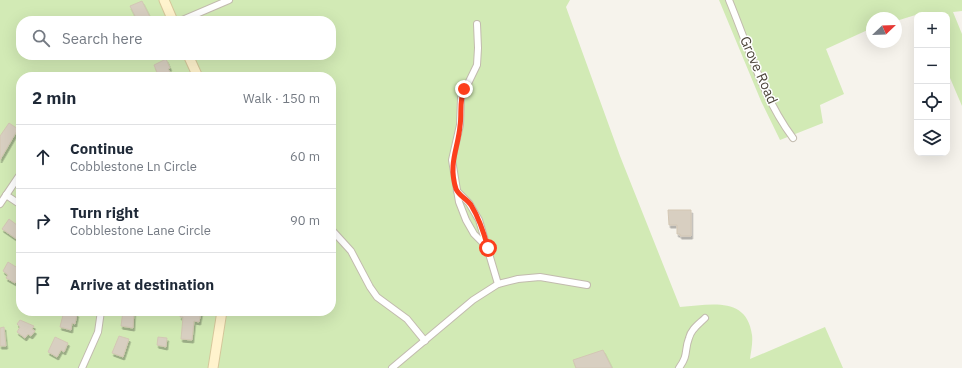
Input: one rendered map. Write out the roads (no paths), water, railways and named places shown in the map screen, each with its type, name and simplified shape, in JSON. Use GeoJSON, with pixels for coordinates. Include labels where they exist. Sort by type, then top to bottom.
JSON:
{"type":"FeatureCollection","features":[{"type":"Feature","properties":{"kind":"main road"},"geometry":{"type":"LineString","coordinates":[[164,0],[171,16]]}},
{"type":"Feature","properties":{"kind":"main road"},"geometry":{"type":"LineString","coordinates":[[190,60],[196,72]]}},
{"type":"Feature","properties":{"kind":"main road"},"geometry":{"type":"LineString","coordinates":[[213,368],[221,316]]}},
{"type":"Feature","properties":{"kind":"street"},"geometry":{"type":"LineString","coordinates":[[192,16],[229,0]]}},
{"type":"Feature","properties":{"kind":"street","name":"Grove Road"},"geometry":{"type":"LineString","coordinates":[[729,0],[768,94],[786,128],[794,138]]}},
{"type":"Feature","properties":{"kind":"street"},"geometry":{"type":"LineString","coordinates":[[477,24],[478,48],[476,65],[461,98],[460,125],[452,160],[457,190],[470,228],[488,248]]}},
{"type":"Feature","properties":{"kind":"street"},"geometry":{"type":"LineString","coordinates":[[0,204],[16,180]]}},
{"type":"Feature","properties":{"kind":"street"},"geometry":{"type":"LineString","coordinates":[[457,190],[469,203],[475,213],[488,248],[498,284]]}},
{"type":"Feature","properties":{"kind":"street"},"geometry":{"type":"LineString","coordinates":[[6,195],[16,202]]}},
{"type":"Feature","properties":{"kind":"street"},"geometry":{"type":"LineString","coordinates":[[336,234],[351,251],[377,297],[407,320],[425,341]]}},
{"type":"Feature","properties":{"kind":"street"},"geometry":{"type":"LineString","coordinates":[[392,368],[473,300],[498,284],[518,279],[540,277],[587,285]]}},
{"type":"Feature","properties":{"kind":"street"},"geometry":{"type":"LineString","coordinates":[[82,368],[98,332],[100,316]]}},
{"type":"Feature","properties":{"kind":"street"},"geometry":{"type":"LineString","coordinates":[[679,368],[685,360],[688,338],[692,331],[705,318]]}}]}
